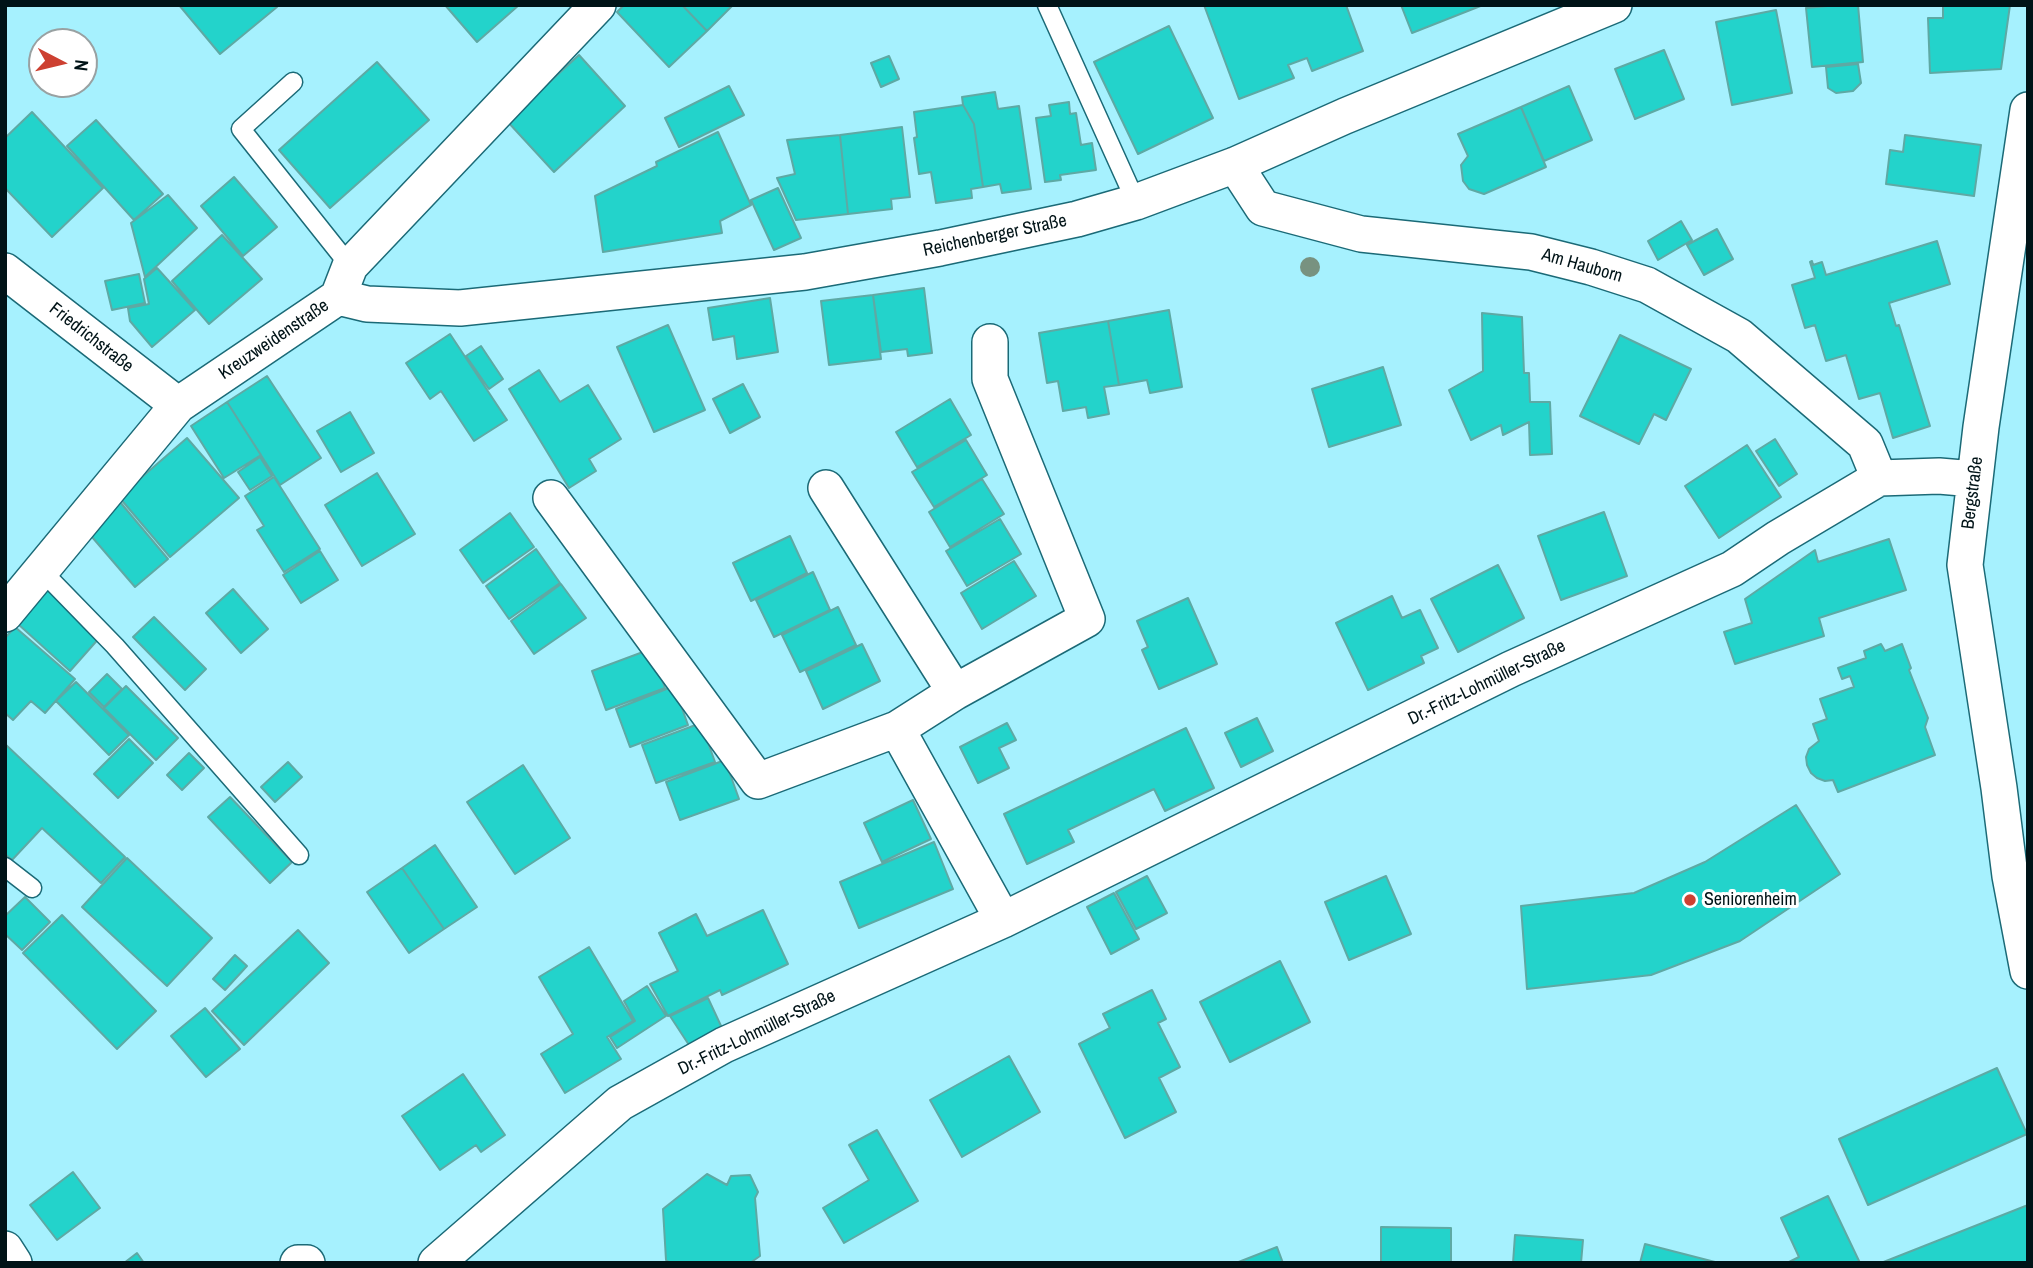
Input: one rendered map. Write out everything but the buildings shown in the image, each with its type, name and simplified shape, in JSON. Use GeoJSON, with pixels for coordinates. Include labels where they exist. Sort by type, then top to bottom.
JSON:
{"type":"FeatureCollection","features":[{"type":"Feature","properties":{"kind":"street","name":"Kreuzweidenstraße"},"geometry":{"type":"LineString","coordinates":[[5,614],[178,405],[344,281],[598,5]]}},
{"type":"Feature","properties":{"kind":"street","name":"Reichenberger Straße"},"geometry":{"type":"LineString","coordinates":[[344,281],[367,304],[460,308],[805,272],[940,248],[1077,219],[1136,202],[1235,165],[1345,116],[1614,5]]}},
{"type":"Feature","properties":{"kind":"street","name":"Bergstraße"},"geometry":{"type":"LineString","coordinates":[[2028,110],[1974,479],[1965,565],[1999,788],[2019,875],[2028,971]]}},
{"type":"Feature","properties":{"kind":"street","name":"Am Hauborn"},"geometry":{"type":"LineString","coordinates":[[1235,165],[1263,208],[1361,234],[1531,252],[1647,285],[1739,336],[1865,444],[1879,478]]}},
{"type":"Feature","properties":{"kind":"street","name":"Friedrichstraße"},"geometry":{"type":"LineString","coordinates":[[5,271],[178,405]]}},
{"type":"Feature","properties":{"kind":"street"},"geometry":{"type":"LineString","coordinates":[[551,498],[758,781],[897,729],[955,692],[1087,619],[990,379],[990,342]]}},
{"type":"Feature","properties":{"kind":"street","name":"Dr.-Fritz-Lohmüller-Straße"},"geometry":{"type":"LineString","coordinates":[[436,1263],[620,1103],[724,1045],[1003,920],[1511,669],[1732,569],[1778,538],[1879,478],[1939,476],[1974,479]]}},
{"type":"Feature","properties":{"kind":"street"},"geometry":{"type":"LineString","coordinates":[[826,488],[955,692]]}},
{"type":"Feature","properties":{"kind":"street"},"geometry":{"type":"LineString","coordinates":[[897,729],[1003,920]]}},
{"type":"Feature","properties":{"kind":"street"},"geometry":{"type":"LineString","coordinates":[[5,1249],[14,1263]]}},
{"type":"Feature","properties":{"kind":"street"},"geometry":{"type":"LineString","coordinates":[[298,1263],[307,1263]]}},
{"type":"Feature","properties":{"kind":"lane"},"geometry":{"type":"LineString","coordinates":[[1047,5],[1136,202]]}},
{"type":"Feature","properties":{"kind":"lane"},"geometry":{"type":"LineString","coordinates":[[293,82],[241,129],[344,281]]}},
{"type":"Feature","properties":{"kind":"lane"},"geometry":{"type":"LineString","coordinates":[[41,570],[115,646],[299,855]]}},
{"type":"Feature","properties":{"kind":"lane"},"geometry":{"type":"LineString","coordinates":[[5,867],[32,888]]}},
{"type":"Feature","properties":{"kind":"place","name":"Seniorenheim"},"geometry":{"type":"Point","coordinates":[1690,900]}}]}
